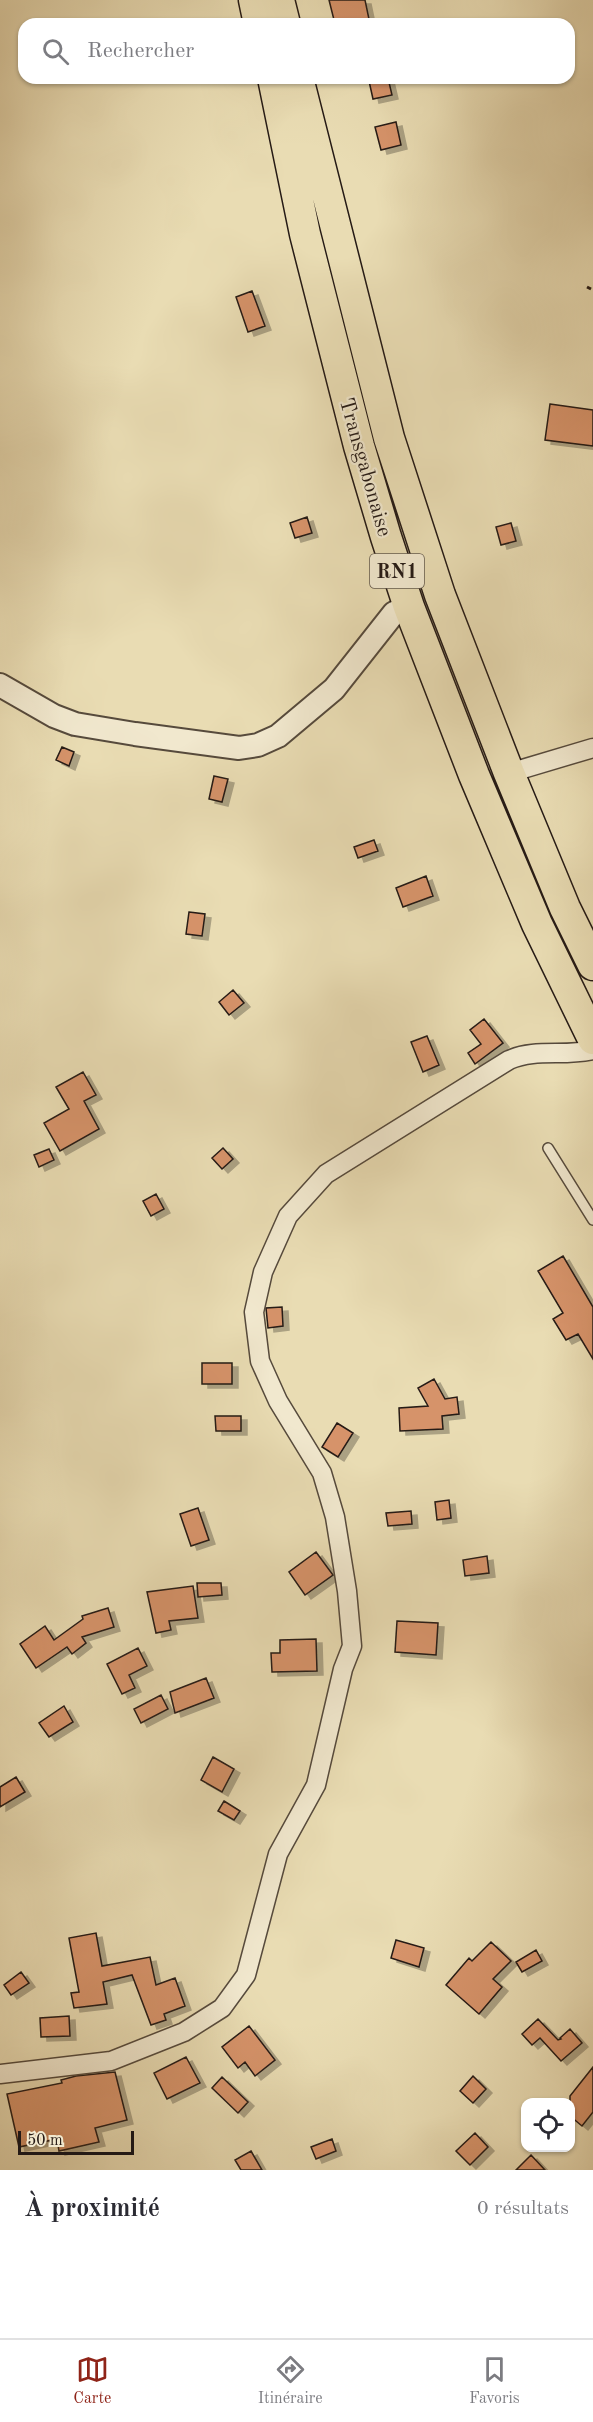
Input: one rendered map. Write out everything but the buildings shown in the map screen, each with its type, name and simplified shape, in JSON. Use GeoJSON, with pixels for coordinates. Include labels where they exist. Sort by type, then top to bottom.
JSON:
{"type":"FeatureCollection","features":[{"type":"Feature","properties":{"kind":"highway"},"geometry":{"type":"LineString","coordinates":[[254,0],[258,18]]}},
{"type":"Feature","properties":{"kind":"highway"},"geometry":{"type":"LineString","coordinates":[[279,0],[284,18]]}},
{"type":"Feature","properties":{"kind":"highway","name":"Transgabonaise"},"geometry":{"type":"LineString","coordinates":[[274,84],[305,234],[330,336],[386,537],[409,607],[474,775],[537,924],[593,1039]]}},
{"type":"Feature","properties":{"kind":"highway","name":"Transgabonaise"},"geometry":{"type":"LineString","coordinates":[[300,84],[389,438],[440,595],[509,773],[565,908],[593,966]]}},
{"type":"Feature","properties":{"kind":"street"},"geometry":{"type":"LineString","coordinates":[[0,685],[54,716],[75,724],[135,735],[239,748],[258,745],[278,736],[334,689],[394,613],[440,595]]}},
{"type":"Feature","properties":{"kind":"street"},"geometry":{"type":"LineString","coordinates":[[509,773],[593,748]]}},
{"type":"Feature","properties":{"kind":"street"},"geometry":{"type":"LineString","coordinates":[[0,2074],[111,2061],[184,2032],[222,2008],[246,1975],[278,1854],[316,1785],[343,1669],[352,1646],[347,1591],[335,1517],[322,1473],[278,1401],[260,1361],[254,1312],[263,1272],[288,1216],[326,1174],[509,1060],[530,1052],[565,1054],[593,1050]]}},
{"type":"Feature","properties":{"kind":"lane"},"geometry":{"type":"LineString","coordinates":[[548,1148],[593,1220]]}},
{"type":"Feature","properties":{"kind":"path"},"geometry":{"type":"LineString","coordinates":[[587,287],[593,290]]}}]}
